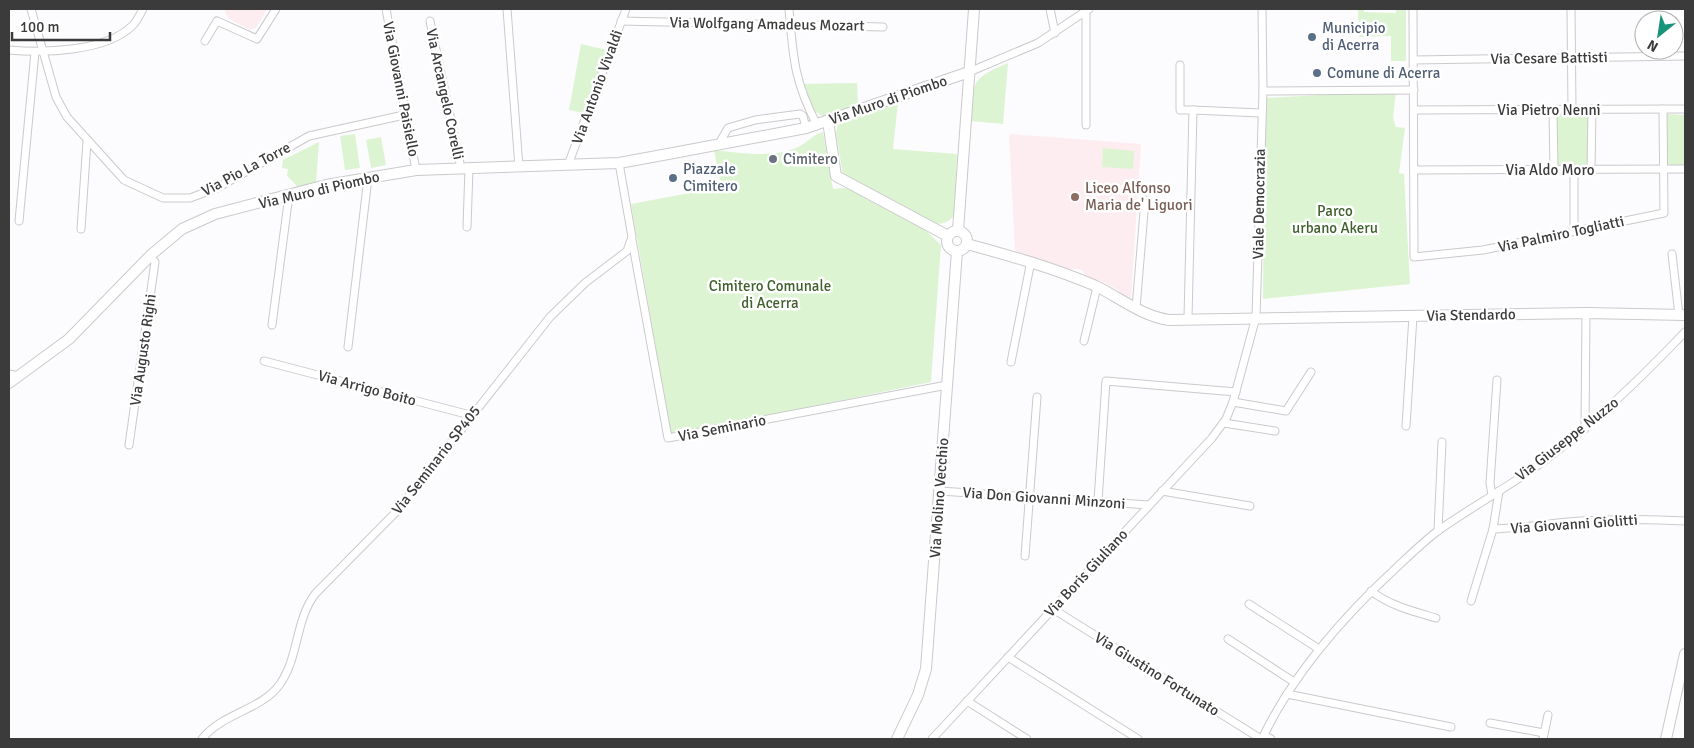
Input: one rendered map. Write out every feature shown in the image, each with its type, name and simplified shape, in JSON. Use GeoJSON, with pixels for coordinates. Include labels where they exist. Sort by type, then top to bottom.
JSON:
{"type":"FeatureCollection","features":[{"type":"Feature","properties":{"kind":"street","name":"Via Pio La Torre"},"geometry":{"type":"LineString","coordinates":[[32,9],[43,51],[62,108],[86,141],[124,180],[137,188],[163,198],[190,198],[217,188],[309,136],[404,115]]}},
{"type":"Feature","properties":{"kind":"street"},"geometry":{"type":"LineString","coordinates":[[9,50],[35,52],[64,50],[108,40],[128,30],[143,9]]}},
{"type":"Feature","properties":{"kind":"street"},"geometry":{"type":"LineString","coordinates":[[205,41],[217,21],[257,39],[276,9]]}},
{"type":"Feature","properties":{"kind":"street","name":"Via Giovanni Paisiello"},"geometry":{"type":"LineString","coordinates":[[386,9],[404,115],[416,170]]}},
{"type":"Feature","properties":{"kind":"street"},"geometry":{"type":"LineString","coordinates":[[507,9],[519,166]]}},
{"type":"Feature","properties":{"kind":"street","name":"Via Antonio Vivaldi"},"geometry":{"type":"LineString","coordinates":[[568,165],[626,9]]}},
{"type":"Feature","properties":{"kind":"street"},"geometry":{"type":"LineString","coordinates":[[789,9],[793,65],[804,99],[817,125]]}},
{"type":"Feature","properties":{"kind":"street"},"geometry":{"type":"LineString","coordinates":[[958,230],[974,9]]}},
{"type":"Feature","properties":{"kind":"street"},"geometry":{"type":"LineString","coordinates":[[1050,9],[1056,33]]}},
{"type":"Feature","properties":{"kind":"street","name":"Viale Democrazia"},"geometry":{"type":"LineString","coordinates":[[1256,317],[1262,91],[1262,9]]}},
{"type":"Feature","properties":{"kind":"street"},"geometry":{"type":"LineString","coordinates":[[1413,9],[1414,170]]}},
{"type":"Feature","properties":{"kind":"street"},"geometry":{"type":"LineString","coordinates":[[1571,9],[1572,110]]}},
{"type":"Feature","properties":{"kind":"street"},"geometry":{"type":"LineString","coordinates":[[969,72],[1038,43],[1056,33],[1087,10]]}},
{"type":"Feature","properties":{"kind":"street"},"geometry":{"type":"LineString","coordinates":[[1086,125],[1087,10]]}},
{"type":"Feature","properties":{"kind":"street","name":"Via Arcangelo Corelli"},"geometry":{"type":"LineString","coordinates":[[430,21],[465,168],[467,227]]}},
{"type":"Feature","properties":{"kind":"street","name":"Via Wolfgang Amadeus Mozart"},"geometry":{"type":"LineString","coordinates":[[621,21],[883,27]]}},
{"type":"Feature","properties":{"kind":"street"},"geometry":{"type":"LineString","coordinates":[[19,221],[35,52]]}},
{"type":"Feature","properties":{"kind":"street","name":"Via Cesare Battisti"},"geometry":{"type":"LineString","coordinates":[[1414,60],[1685,56]]}},
{"type":"Feature","properties":{"kind":"street"},"geometry":{"type":"LineString","coordinates":[[1180,65],[1180,110],[1260,113]]}},
{"type":"Feature","properties":{"kind":"street","name":"Via Muro di Piombo"},"geometry":{"type":"LineString","coordinates":[[9,383],[14,375],[69,339],[150,256],[182,229],[215,214],[326,185],[416,170],[619,163],[806,128],[969,72]]}},
{"type":"Feature","properties":{"kind":"street"},"geometry":{"type":"LineString","coordinates":[[1262,91],[1414,90]]}},
{"type":"Feature","properties":{"kind":"street"},"geometry":{"type":"LineString","coordinates":[[1591,170],[1592,109]]}},
{"type":"Feature","properties":{"kind":"street"},"geometry":{"type":"LineString","coordinates":[[1663,109],[1664,168]]}},
{"type":"Feature","properties":{"kind":"street","name":"Via Pietro Nenni"},"geometry":{"type":"LineString","coordinates":[[1414,110],[1685,109]]}},
{"type":"Feature","properties":{"kind":"street"},"geometry":{"type":"LineString","coordinates":[[1188,318],[1193,110]]}},
{"type":"Feature","properties":{"kind":"street"},"geometry":{"type":"LineString","coordinates":[[1553,110],[1554,170]]}},
{"type":"Feature","properties":{"kind":"street"},"geometry":{"type":"LineString","coordinates":[[719,144],[728,128],[768,118],[800,114],[803,116],[806,128]]}},
{"type":"Feature","properties":{"kind":"street"},"geometry":{"type":"LineString","coordinates":[[828,121],[836,176],[948,236]]}},
{"type":"Feature","properties":{"kind":"street"},"geometry":{"type":"LineString","coordinates":[[81,230],[86,141]]}},
{"type":"Feature","properties":{"kind":"street"},"geometry":{"type":"LineString","coordinates":[[619,163],[632,237]]}},
{"type":"Feature","properties":{"kind":"street","name":"Via Palmiro Togliatti"},"geometry":{"type":"LineString","coordinates":[[1414,170],[1414,258],[1483,250],[1664,213],[1664,168]]}},
{"type":"Feature","properties":{"kind":"street","name":"Via Aldo Moro"},"geometry":{"type":"LineString","coordinates":[[1414,170],[1685,169]]}},
{"type":"Feature","properties":{"kind":"street"},"geometry":{"type":"LineString","coordinates":[[1574,170],[1574,231]]}},
{"type":"Feature","properties":{"kind":"street"},"geometry":{"type":"LineString","coordinates":[[348,347],[368,178]]}},
{"type":"Feature","properties":{"kind":"street"},"geometry":{"type":"LineString","coordinates":[[272,325],[289,195]]}},
{"type":"Feature","properties":{"kind":"street"},"geometry":{"type":"LineString","coordinates":[[1136,308],[1145,200]]}},
{"type":"Feature","properties":{"kind":"street"},"geometry":{"type":"LineString","coordinates":[[958,230],[965,234],[967,244],[963,249],[957,251],[948,246],[948,236],[952,231],[958,230]]}},
{"type":"Feature","properties":{"kind":"street","name":"Via Seminario"},"geometry":{"type":"LineString","coordinates":[[632,237],[668,438],[947,385]]}},
{"type":"Feature","properties":{"kind":"street","name":"Via Seminario SP405"},"geometry":{"type":"LineString","coordinates":[[202,739],[213,728],[264,698],[280,684],[289,665],[299,624],[307,605],[315,594],[397,511],[470,415],[550,317],[585,283],[627,251],[632,237]]}},
{"type":"Feature","properties":{"kind":"street","name":"Via Stendardo"},"geometry":{"type":"LineString","coordinates":[[967,244],[1031,261],[1096,287],[1155,318],[1169,320],[1188,318],[1586,313],[1682,315]]}},
{"type":"Feature","properties":{"kind":"street","name":"Via Molino Vecchio"},"geometry":{"type":"LineString","coordinates":[[897,739],[918,695],[926,669],[957,251]]}},
{"type":"Feature","properties":{"kind":"street"},"geometry":{"type":"LineString","coordinates":[[1672,254],[1682,315]]}},
{"type":"Feature","properties":{"kind":"street","name":"Via Augusto Righi"},"geometry":{"type":"LineString","coordinates":[[129,445],[155,262],[150,256]]}},
{"type":"Feature","properties":{"kind":"street"},"geometry":{"type":"LineString","coordinates":[[1011,362],[1031,261]]}},
{"type":"Feature","properties":{"kind":"street"},"geometry":{"type":"LineString","coordinates":[[1084,341],[1096,287]]}},
{"type":"Feature","properties":{"kind":"street"},"geometry":{"type":"LineString","coordinates":[[1585,429],[1586,313]]}},
{"type":"Feature","properties":{"kind":"street"},"geometry":{"type":"LineString","coordinates":[[1406,426],[1412,316]]}},
{"type":"Feature","properties":{"kind":"street","name":"Via Boris Giuliano"},"geometry":{"type":"LineString","coordinates":[[932,739],[1224,423],[1234,402],[1256,317]]}},
{"type":"Feature","properties":{"kind":"street","name":"Via Giuseppe Nuzzo"},"geometry":{"type":"LineString","coordinates":[[1262,738],[1294,682],[1319,649],[1371,591],[1438,531],[1551,456],[1585,429],[1630,389],[1685,332]]}},
{"type":"Feature","properties":{"kind":"street","name":"Via Arrigo Boito"},"geometry":{"type":"LineString","coordinates":[[264,362],[470,415]]}},
{"type":"Feature","properties":{"kind":"street"},"geometry":{"type":"LineString","coordinates":[[1234,402],[1286,411],[1311,372]]}},
{"type":"Feature","properties":{"kind":"street"},"geometry":{"type":"LineString","coordinates":[[1492,495],[1490,483],[1496,380]]}},
{"type":"Feature","properties":{"kind":"street"},"geometry":{"type":"LineString","coordinates":[[1098,502],[1106,381],[1236,392]]}},
{"type":"Feature","properties":{"kind":"street"},"geometry":{"type":"LineString","coordinates":[[1025,556],[1037,397]]}},
{"type":"Feature","properties":{"kind":"street"},"geometry":{"type":"LineString","coordinates":[[1224,423],[1275,432]]}},
{"type":"Feature","properties":{"kind":"street"},"geometry":{"type":"LineString","coordinates":[[1438,531],[1442,442]]}},
{"type":"Feature","properties":{"kind":"street"},"geometry":{"type":"LineString","coordinates":[[1162,491],[1250,506]]}},
{"type":"Feature","properties":{"kind":"street","name":"Via Giovanni Giolitti"},"geometry":{"type":"LineString","coordinates":[[1471,601],[1493,529],[1499,491]]}},
{"type":"Feature","properties":{"kind":"street","name":"Via Don Giovanni Minzoni"},"geometry":{"type":"LineString","coordinates":[[940,492],[1149,505]]}},
{"type":"Feature","properties":{"kind":"street","name":"Via Giovanni Giolitti"},"geometry":{"type":"LineString","coordinates":[[1493,529],[1581,521],[1685,521]]}},
{"type":"Feature","properties":{"kind":"street"},"geometry":{"type":"LineString","coordinates":[[1371,591],[1385,602],[1436,618]]}},
{"type":"Feature","properties":{"kind":"street"},"geometry":{"type":"LineString","coordinates":[[1249,604],[1319,649]]}},
{"type":"Feature","properties":{"kind":"street","name":"Via Giustino Fortunato"},"geometry":{"type":"LineString","coordinates":[[1053,609],[1262,738],[1271,739]]}},
{"type":"Feature","properties":{"kind":"street"},"geometry":{"type":"LineString","coordinates":[[1228,639],[1294,682]]}},
{"type":"Feature","properties":{"kind":"street"},"geometry":{"type":"LineString","coordinates":[[1666,739],[1685,654]]}},
{"type":"Feature","properties":{"kind":"street"},"geometry":{"type":"LineString","coordinates":[[1008,658],[1138,739]]}},
{"type":"Feature","properties":{"kind":"street"},"geometry":{"type":"LineString","coordinates":[[1287,694],[1451,727]]}},
{"type":"Feature","properties":{"kind":"street"},"geometry":{"type":"LineString","coordinates":[[967,701],[1027,739]]}},
{"type":"Feature","properties":{"kind":"street"},"geometry":{"type":"LineString","coordinates":[[1490,723],[1544,736],[1548,715]]}},
{"type":"Feature","properties":{"kind":"shaded area"},"geometry":{"type":"Polygon","coordinates":[[[224,9],[267,9],[256,28],[250,30],[228,18],[224,9]]]}},
{"type":"Feature","properties":{"kind":"shaded area","name":"Liceo Alfonso Maria de' Liguori"},"geometry":{"type":"Polygon","coordinates":[[[1009,134],[1141,144],[1131,297],[1125,298],[1118,290],[1099,280],[1094,281],[1088,278],[1083,271],[1078,269],[1067,269],[1015,251],[1009,134]]]}},
{"type":"Feature","properties":{"kind":"green space"},"geometry":{"type":"Polygon","coordinates":[[[1358,9],[1364,9],[1364,12],[1396,13],[1396,9],[1406,9],[1406,61],[1391,61],[1391,36],[1359,37],[1358,9]]]}},
{"type":"Feature","properties":{"kind":"green space"},"geometry":{"type":"Polygon","coordinates":[[[581,44],[607,50],[584,113],[569,110],[581,44]]]}},
{"type":"Feature","properties":{"kind":"green space"},"geometry":{"type":"Polygon","coordinates":[[[1008,63],[1003,124],[971,121],[972,98],[976,83],[986,73],[1008,63]]]}},
{"type":"Feature","properties":{"kind":"green space"},"geometry":{"type":"Polygon","coordinates":[[[857,83],[858,106],[824,117],[813,110],[800,84],[857,83]]]}},
{"type":"Feature","properties":{"kind":"green space","name":"Parco urbano Akeru"},"geometry":{"type":"Polygon","coordinates":[[[1396,91],[1393,118],[1396,127],[1405,128],[1399,173],[1404,174],[1410,284],[1263,299],[1264,98],[1396,91]]]}},
{"type":"Feature","properties":{"kind":"green space"},"geometry":{"type":"Polygon","coordinates":[[[898,102],[893,149],[957,154],[954,215],[950,220],[933,224],[843,175],[836,133],[838,124],[898,102]]]}},
{"type":"Feature","properties":{"kind":"green space"},"geometry":{"type":"Polygon","coordinates":[[[1588,113],[1589,167],[1557,168],[1556,114],[1588,113]]]}},
{"type":"Feature","properties":{"kind":"green space"},"geometry":{"type":"Polygon","coordinates":[[[1667,114],[1685,115],[1685,165],[1667,165],[1667,114]]]}},
{"type":"Feature","properties":{"kind":"green space","name":"Cimitero Comunale di Acerra"},"geometry":{"type":"Polygon","coordinates":[[[823,132],[833,189],[845,188],[871,198],[924,229],[941,245],[931,382],[671,435],[631,204],[721,187],[714,150],[758,154],[780,153],[800,146],[823,132]]]}},
{"type":"Feature","properties":{"kind":"green space"},"geometry":{"type":"Polygon","coordinates":[[[355,134],[360,168],[345,170],[340,136],[355,134]]]}},
{"type":"Feature","properties":{"kind":"green space"},"geometry":{"type":"Polygon","coordinates":[[[381,137],[386,165],[371,168],[366,140],[381,137]]]}},
{"type":"Feature","properties":{"kind":"green space"},"geometry":{"type":"Polygon","coordinates":[[[319,142],[316,182],[298,187],[287,176],[288,169],[282,168],[283,160],[319,142]]]}},
{"type":"Feature","properties":{"kind":"green space"},"geometry":{"type":"Polygon","coordinates":[[[1103,148],[1134,151],[1133,169],[1102,167],[1103,148]]]}},
{"type":"Feature","properties":{"kind":"place","name":"Municipio di Acerra"},"geometry":{"type":"Point","coordinates":[1312,37]}},
{"type":"Feature","properties":{"kind":"place","name":"Comune di Acerra"},"geometry":{"type":"Point","coordinates":[1317,73]}},
{"type":"Feature","properties":{"kind":"place","name":"Cimitero"},"geometry":{"type":"Point","coordinates":[773,159]}},
{"type":"Feature","properties":{"kind":"place","name":"Piazzale Cimitero"},"geometry":{"type":"Point","coordinates":[673,178]}},
{"type":"Feature","properties":{"kind":"place","name":"Liceo Alfonso Maria de' Liguori"},"geometry":{"type":"Point","coordinates":[1075,197]}}]}
